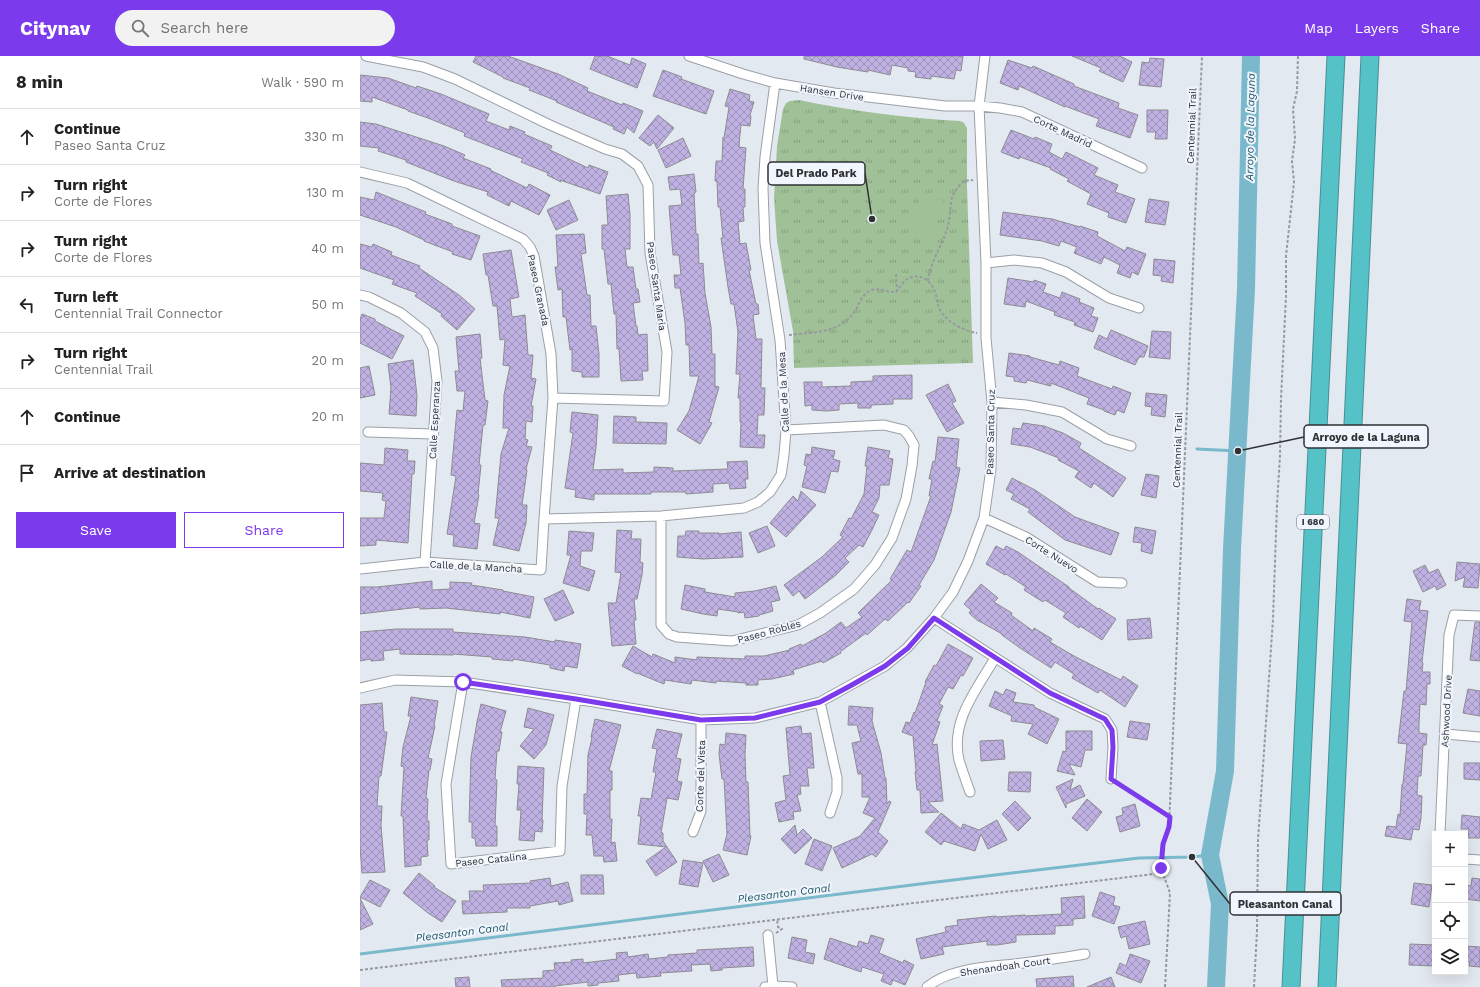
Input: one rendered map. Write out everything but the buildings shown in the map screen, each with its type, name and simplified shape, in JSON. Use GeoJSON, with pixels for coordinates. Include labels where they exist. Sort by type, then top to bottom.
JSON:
{"type":"FeatureCollection","features":[{"type":"Feature","properties":{"kind":"highway","name":"I 680"},"geometry":{"type":"LineString","coordinates":[[1291,987],[1336,56]]}},
{"type":"Feature","properties":{"kind":"highway"},"geometry":{"type":"LineString","coordinates":[[1327,987],[1370,56]]}},
{"type":"Feature","properties":{"kind":"street","name":"Paseo Santa Maria"},"geometry":{"type":"LineString","coordinates":[[366,56],[423,67],[455,79],[605,149],[622,154],[638,166],[648,185],[650,252],[667,352],[664,401],[553,398]]}},
{"type":"Feature","properties":{"kind":"street","name":"Hansen Drive"},"geometry":{"type":"LineString","coordinates":[[689,56],[775,83],[895,101],[945,106],[979,106]]}},
{"type":"Feature","properties":{"kind":"street","name":"Paseo Santa Cruz"},"geometry":{"type":"LineString","coordinates":[[360,688],[395,680],[463,682],[701,720],[755,718],[820,702],[885,666],[908,648],[934,618],[953,592],[968,562],[984,518],[991,468],[992,402],[986,333],[986,263],[979,106],[985,56]]}},
{"type":"Feature","properties":{"kind":"street","name":"Calle de la Mesa"},"geometry":{"type":"LineString","coordinates":[[544,520],[661,516],[744,508],[758,502],[770,492],[781,475],[786,430],[780,336],[765,243],[763,189],[765,157],[775,83]]}},
{"type":"Feature","properties":{"kind":"street","name":"Corte Madrid"},"geometry":{"type":"LineString","coordinates":[[979,106],[1022,112],[1142,168]]}},
{"type":"Feature","properties":{"kind":"street","name":"Paseo Granada"},"geometry":{"type":"LineString","coordinates":[[360,172],[407,183],[523,239],[530,247],[534,256],[552,354],[553,398],[544,520]]}},
{"type":"Feature","properties":{"kind":"street"},"geometry":{"type":"LineString","coordinates":[[986,263],[1014,260],[1042,263],[1066,272],[1109,298],[1139,308]]}},
{"type":"Feature","properties":{"kind":"street","name":"Calle Esperanza"},"geometry":{"type":"LineString","coordinates":[[360,295],[369,297],[401,313],[425,332],[433,348],[437,381],[425,562]]}},
{"type":"Feature","properties":{"kind":"street"},"geometry":{"type":"LineString","coordinates":[[992,402],[1026,405],[1062,412],[1107,439],[1131,446]]}},
{"type":"Feature","properties":{"kind":"street","name":"Paseo Robles"},"geometry":{"type":"LineString","coordinates":[[661,516],[661,625],[669,634],[678,637],[732,641],[798,625],[820,613],[854,589],[875,565],[892,538],[906,499],[914,445],[904,430],[884,425],[786,430]]}},
{"type":"Feature","properties":{"kind":"street"},"geometry":{"type":"LineString","coordinates":[[368,432],[433,434]]}},
{"type":"Feature","properties":{"kind":"street","name":"Corte Nuevo"},"geometry":{"type":"LineString","coordinates":[[984,518],[1026,537],[1097,582],[1122,583]]}},
{"type":"Feature","properties":{"kind":"street","name":"Calle de la Mancha"},"geometry":{"type":"LineString","coordinates":[[360,569],[425,562],[541,570],[544,520]]}},
{"type":"Feature","properties":{"kind":"street","name":"Ashwood Drive"},"geometry":{"type":"LineString","coordinates":[[1440,831],[1450,635],[1454,615],[1480,616]]}},
{"type":"Feature","properties":{"kind":"street"},"geometry":{"type":"LineString","coordinates":[[934,618],[1050,693],[1105,719],[1112,730],[1113,747],[1111,779]]}},
{"type":"Feature","properties":{"kind":"street"},"geometry":{"type":"LineString","coordinates":[[970,792],[959,759],[957,734],[963,712],[995,658]]}},
{"type":"Feature","properties":{"kind":"street","name":"Paseo Catalina"},"geometry":{"type":"LineString","coordinates":[[463,682],[446,784],[451,864],[560,851],[562,786],[576,699]]}},
{"type":"Feature","properties":{"kind":"street"},"geometry":{"type":"LineString","coordinates":[[820,702],[837,778],[837,792],[830,813]]}},
{"type":"Feature","properties":{"kind":"street","name":"Corte del Vista"},"geometry":{"type":"LineString","coordinates":[[693,832],[701,811],[701,720]]}},
{"type":"Feature","properties":{"kind":"street"},"geometry":{"type":"LineString","coordinates":[[1445,734],[1480,738]]}},
{"type":"Feature","properties":{"kind":"street"},"geometry":{"type":"LineString","coordinates":[[1468,859],[1480,860]]}},
{"type":"Feature","properties":{"kind":"street"},"geometry":{"type":"LineString","coordinates":[[768,935],[769,986],[792,987]]}},
{"type":"Feature","properties":{"kind":"street","name":"Shenandoah Court"},"geometry":{"type":"LineString","coordinates":[[927,987],[934,981],[956,973],[981,968],[1085,954]]}},
{"type":"Feature","properties":{"kind":"path","name":"Centennial Trail"},"geometry":{"type":"LineString","coordinates":[[1165,987],[1170,893],[1161,868],[1163,844],[1169,827],[1170,817],[1202,56]]}},
{"type":"Feature","properties":{"kind":"path"},"geometry":{"type":"LineString","coordinates":[[1254,987],[1257,931],[1258,840],[1273,620],[1286,296],[1286,256],[1294,182],[1292,161],[1295,139],[1293,108],[1297,91],[1298,56]]}},
{"type":"Feature","properties":{"kind":"path"},"geometry":{"type":"LineString","coordinates":[[928,281],[932,265],[947,230],[950,218],[951,202],[954,194],[964,181],[982,179]]}},
{"type":"Feature","properties":{"kind":"path"},"geometry":{"type":"LineString","coordinates":[[896,274],[897,291]]}},
{"type":"Feature","properties":{"kind":"path"},"geometry":{"type":"LineString","coordinates":[[780,336],[810,333],[832,329],[842,325],[854,313],[865,294],[871,290],[877,289],[893,292],[897,291],[906,280],[917,276],[924,278],[934,287],[940,310],[947,318],[965,330],[975,333],[986,333]]}},
{"type":"Feature","properties":{"kind":"path"},"geometry":{"type":"LineString","coordinates":[[1111,779],[1170,817]]}},
{"type":"Feature","properties":{"kind":"path"},"geometry":{"type":"LineString","coordinates":[[360,970],[1162,873]]}},
{"type":"Feature","properties":{"kind":"green space"},"geometry":{"type":"Polygon","coordinates":[[[799,100],[879,114],[960,121],[964,123],[967,128],[967,187],[973,363],[794,368],[793,331],[777,241],[774,198],[777,146],[783,109],[786,103],[799,100]]]}},
{"type":"Feature","properties":{"kind":"green space"},"geometry":{"type":"Polygon","coordinates":[[[922,193],[944,201],[931,238],[909,230],[922,193]]]}},
{"type":"Feature","properties":{"kind":"waterway","name":"Arroyo de la Laguna"},"geometry":{"type":"LineString","coordinates":[[1216,987],[1220,904],[1210,855],[1225,771],[1232,549],[1246,289],[1251,56]]}},
{"type":"Feature","properties":{"kind":"waterway"},"geometry":{"type":"LineString","coordinates":[[1197,449],[1238,451]]}},
{"type":"Feature","properties":{"kind":"waterway","name":"Pleasanton Canal"},"geometry":{"type":"LineString","coordinates":[[360,954],[1139,858],[1192,857],[1210,855]]}},
{"type":"Feature","properties":{"kind":"place","name":"Del Prado Park"},"geometry":{"type":"Point","coordinates":[872,219]}},
{"type":"Feature","properties":{"kind":"place","name":"Arroyo de la Laguna"},"geometry":{"type":"Point","coordinates":[1238,451]}},
{"type":"Feature","properties":{"kind":"place","name":"Pleasanton Canal"},"geometry":{"type":"Point","coordinates":[1192,857]}},
{"type":"Feature","properties":{"kind":"route"},"geometry":{"type":"LineString","coordinates":[[463,682],[701,720],[755,718],[820,702],[850,686],[885,666],[908,648],[934,618],[1050,693],[1105,719],[1112,730],[1113,747],[1111,779],[1170,817],[1169,827],[1163,844],[1161,868]]}}]}
